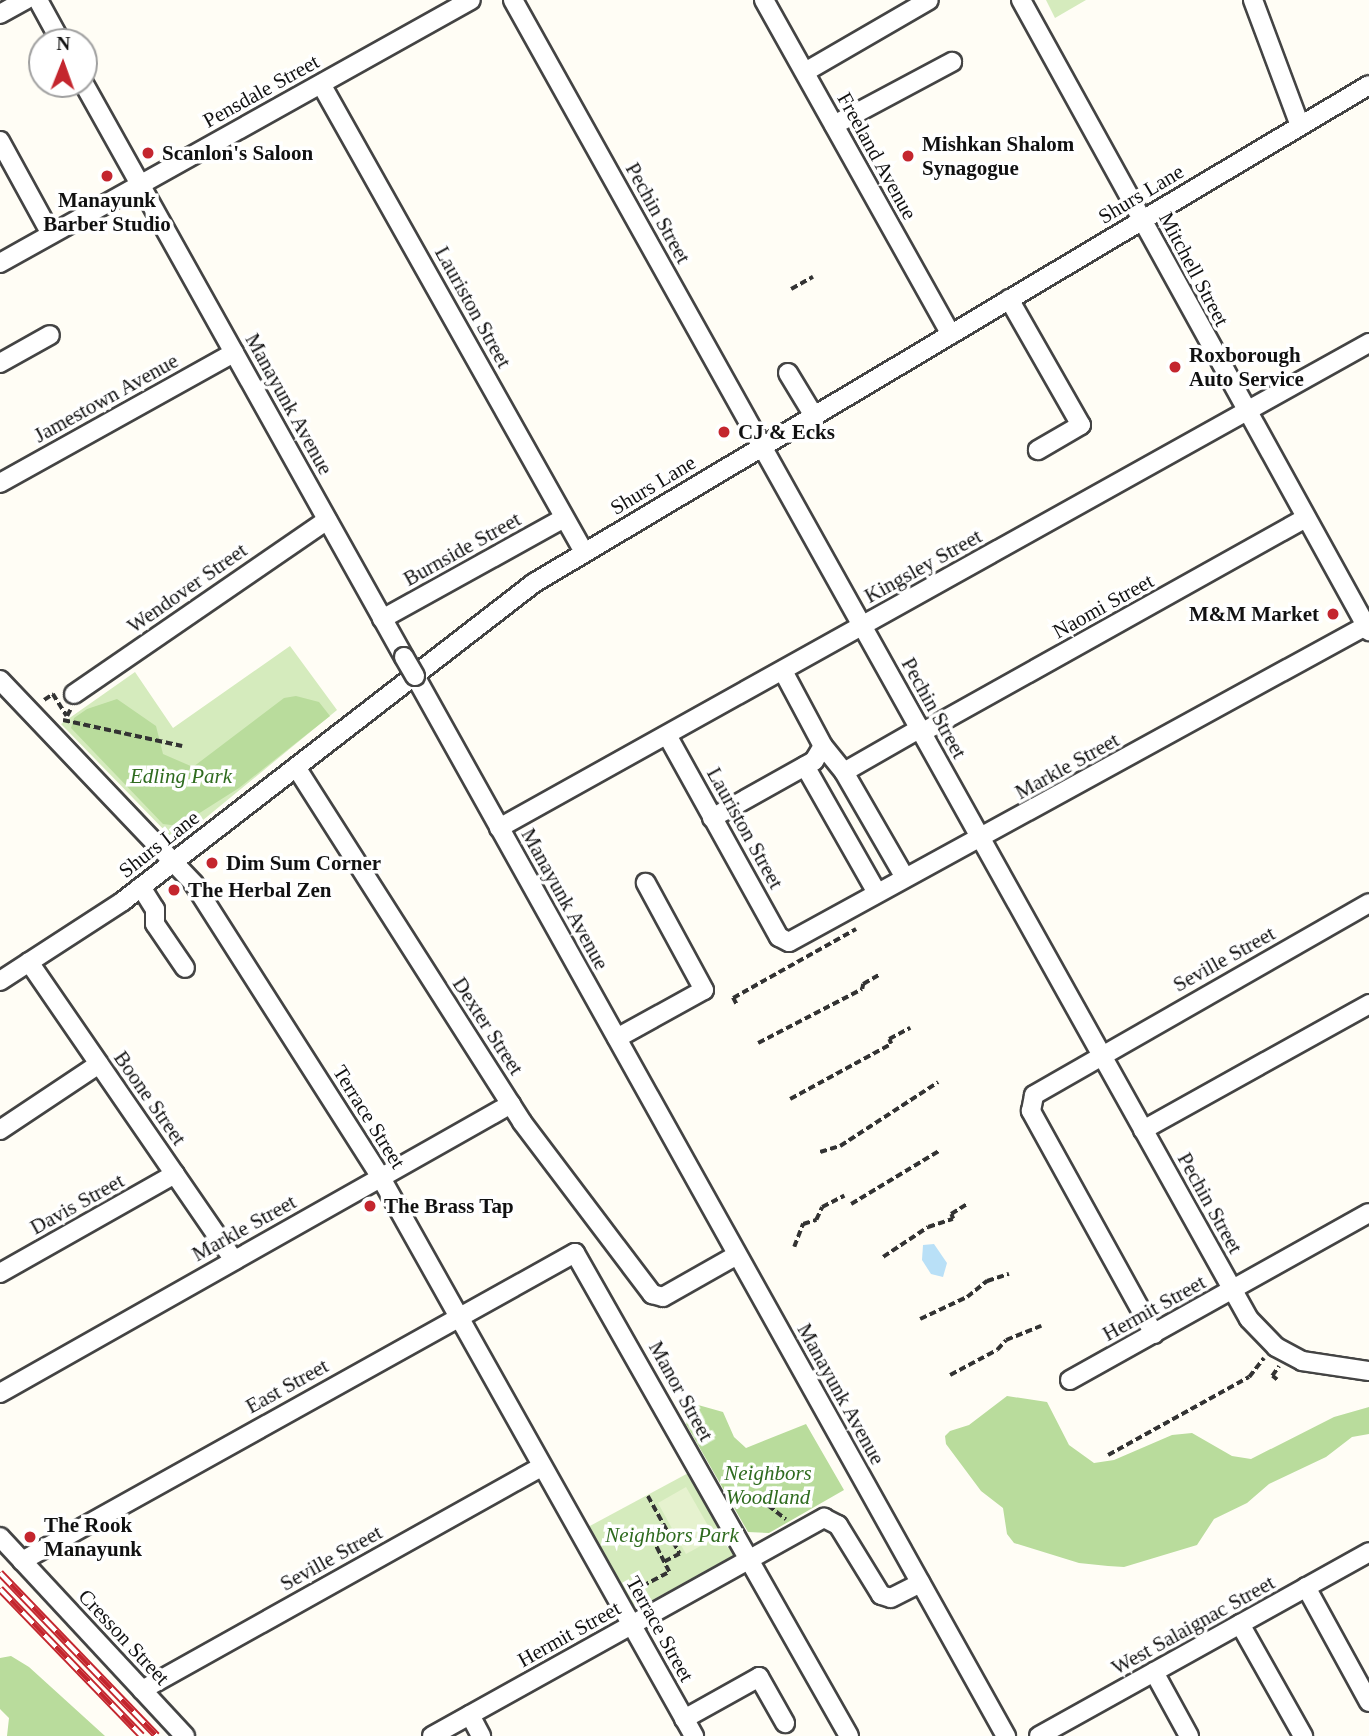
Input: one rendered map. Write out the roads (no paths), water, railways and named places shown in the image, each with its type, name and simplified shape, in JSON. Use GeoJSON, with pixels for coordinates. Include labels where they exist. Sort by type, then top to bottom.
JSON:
{"type":"FeatureCollection","features":[{"type":"Feature","properties":{"kind":"street"},"geometry":{"type":"LineString","coordinates":[[0,14],[25,0]]}},
{"type":"Feature","properties":{"kind":"street"},"geometry":{"type":"LineString","coordinates":[[38,0],[53,28]]}},
{"type":"Feature","properties":{"kind":"street","name":"Pensdale Street"},"geometry":{"type":"LineString","coordinates":[[0,263],[471,0]]}},
{"type":"Feature","properties":{"kind":"street","name":"Pechin Street"},"geometry":{"type":"LineString","coordinates":[[513,0],[1232,1290],[1257,1329],[1289,1354],[1317,1366],[1369,1371]]}},
{"type":"Feature","properties":{"kind":"street","name":"Freeland Avenue"},"geometry":{"type":"LineString","coordinates":[[764,0],[951,334]]}},
{"type":"Feature","properties":{"kind":"street"},"geometry":{"type":"LineString","coordinates":[[805,72],[929,0]]}},
{"type":"Feature","properties":{"kind":"street","name":"Mitchell Street"},"geometry":{"type":"LineString","coordinates":[[1021,0],[1246,412],[1368,627]]}},
{"type":"Feature","properties":{"kind":"street"},"geometry":{"type":"LineString","coordinates":[[1252,0],[1300,126]]}},
{"type":"Feature","properties":{"kind":"street"},"geometry":{"type":"LineString","coordinates":[[834,125],[952,62]]}},
{"type":"Feature","properties":{"kind":"street","name":"Lauriston Street"},"geometry":{"type":"LineString","coordinates":[[321,84],[584,552]]}},
{"type":"Feature","properties":{"kind":"street","name":"Shurs Lane"},"geometry":{"type":"LineString","coordinates":[[0,981],[141,887],[516,597],[584,552],[1369,85]]}},
{"type":"Feature","properties":{"kind":"street","name":"Manayunk Avenue"},"geometry":{"type":"LineString","coordinates":[[92,98],[1006,1736]]}},
{"type":"Feature","properties":{"kind":"street"},"geometry":{"type":"LineString","coordinates":[[0,141],[51,234]]}},
{"type":"Feature","properties":{"kind":"street"},"geometry":{"type":"LineString","coordinates":[[1009,299],[1081,425],[1038,450]]}},
{"type":"Feature","properties":{"kind":"street"},"geometry":{"type":"LineString","coordinates":[[0,363],[50,335]]}},
{"type":"Feature","properties":{"kind":"street","name":"Kingsley Street"},"geometry":{"type":"LineString","coordinates":[[499,828],[1369,343]]}},
{"type":"Feature","properties":{"kind":"street","name":"Jamestown Avenue"},"geometry":{"type":"LineString","coordinates":[[0,483],[234,353]]}},
{"type":"Feature","properties":{"kind":"street"},"geometry":{"type":"LineString","coordinates":[[788,373],[814,416]]}},
{"type":"Feature","properties":{"kind":"street","name":"Burnside Street"},"geometry":{"type":"LineString","coordinates":[[382,619],[564,518]]}},
{"type":"Feature","properties":{"kind":"street","name":"Naomi Street"},"geometry":{"type":"LineString","coordinates":[[844,772],[1306,518]]}},
{"type":"Feature","properties":{"kind":"street","name":"Wendover Street"},"geometry":{"type":"LineString","coordinates":[[68,704],[327,520]]}},
{"type":"Feature","properties":{"kind":"street","name":"Markle Street"},"geometry":{"type":"LineString","coordinates":[[785,942],[1368,627]]}},
{"type":"Feature","properties":{"kind":"street"},"geometry":{"type":"LineString","coordinates":[[783,671],[823,746],[844,772],[904,876]]}},
{"type":"Feature","properties":{"kind":"street","name":"Terrace Street"},"geometry":{"type":"LineString","coordinates":[[0,680],[194,884],[381,1178],[694,1736]]}},
{"type":"Feature","properties":{"kind":"street","name":"Lauriston Street"},"geometry":{"type":"LineString","coordinates":[[667,735],[785,942]]}},
{"type":"Feature","properties":{"kind":"street"},"geometry":{"type":"LineString","coordinates":[[712,818],[805,766],[823,746]]}},
{"type":"Feature","properties":{"kind":"street"},"geometry":{"type":"LineString","coordinates":[[805,766],[876,891]]}},
{"type":"Feature","properties":{"kind":"street","name":"Dexter Street"},"geometry":{"type":"LineString","coordinates":[[296,767],[511,1104],[657,1298],[737,1255]]}},
{"type":"Feature","properties":{"kind":"street"},"geometry":{"type":"LineString","coordinates":[[617,1038],[704,990],[646,883]]}},
{"type":"Feature","properties":{"kind":"street"},"geometry":{"type":"LineString","coordinates":[[141,887],[155,909],[155,924],[185,968]]}},
{"type":"Feature","properties":{"kind":"street","name":"Seville Street"},"geometry":{"type":"LineString","coordinates":[[1154,1334],[1031,1111],[1034,1095],[1101,1053],[1369,904]]}},
{"type":"Feature","properties":{"kind":"street","name":"Boone Street"},"geometry":{"type":"LineString","coordinates":[[29,962],[234,1260]]}},
{"type":"Feature","properties":{"kind":"street"},"geometry":{"type":"LineString","coordinates":[[1143,1130],[1369,1003]]}},
{"type":"Feature","properties":{"kind":"street"},"geometry":{"type":"LineString","coordinates":[[0,1130],[99,1064]]}},
{"type":"Feature","properties":{"kind":"street","name":"Markle Street"},"geometry":{"type":"LineString","coordinates":[[0,1393],[511,1104]]}},
{"type":"Feature","properties":{"kind":"street","name":"Davis Street"},"geometry":{"type":"LineString","coordinates":[[0,1273],[175,1174]]}},
{"type":"Feature","properties":{"kind":"street","name":"Hermit Street"},"geometry":{"type":"LineString","coordinates":[[1070,1380],[1369,1213]]}},
{"type":"Feature","properties":{"kind":"street","name":"East Street"},"geometry":{"type":"LineString","coordinates":[[22,1561],[459,1315],[575,1253]]}},
{"type":"Feature","properties":{"kind":"street","name":"Manor Street"},"geometry":{"type":"LineString","coordinates":[[575,1253],[849,1736]]}},
{"type":"Feature","properties":{"kind":"street","name":"Seville Street"},"geometry":{"type":"LineString","coordinates":[[142,1690],[542,1466]]}},
{"type":"Feature","properties":{"kind":"street","name":"Hermit Street"},"geometry":{"type":"LineString","coordinates":[[432,1736],[796,1533],[829,1518],[881,1595],[891,1598],[920,1583]]}},
{"type":"Feature","properties":{"kind":"street","name":"Cresson Street"},"geometry":{"type":"LineString","coordinates":[[0,1537],[185,1736]]}},
{"type":"Feature","properties":{"kind":"street","name":"West Salaignac Street"},"geometry":{"type":"LineString","coordinates":[[1038,1736],[1369,1552]]}},
{"type":"Feature","properties":{"kind":"street"},"geometry":{"type":"LineString","coordinates":[[1306,1587],[1369,1702]]}},
{"type":"Feature","properties":{"kind":"street"},"geometry":{"type":"LineString","coordinates":[[1240,1624],[1303,1736]]}},
{"type":"Feature","properties":{"kind":"street"},"geometry":{"type":"LineString","coordinates":[[1154,1672],[1189,1736]]}},
{"type":"Feature","properties":{"kind":"street"},"geometry":{"type":"LineString","coordinates":[[684,1719],[759,1677],[785,1723]]}},
{"type":"Feature","properties":{"kind":"street"},"geometry":{"type":"LineString","coordinates":[[470,1715],[481,1736]]}},
{"type":"Feature","properties":{"kind":"water"},"geometry":{"type":"Polygon","coordinates":[[[934,1244],[947,1263],[943,1277],[931,1274],[922,1260],[923,1245],[934,1244]]]}},
{"type":"Feature","properties":{"kind":"railway"},"geometry":{"type":"LineString","coordinates":[[0,1573],[157,1736]]}},
{"type":"Feature","properties":{"kind":"railway"},"geometry":{"type":"LineString","coordinates":[[0,1589],[142,1736]]}},
{"type":"Feature","properties":{"kind":"place","name":"Scanlon's Saloon"},"geometry":{"type":"Point","coordinates":[148,153]}},
{"type":"Feature","properties":{"kind":"place","name":"Mishkan Shalom Synagogue"},"geometry":{"type":"Point","coordinates":[908,156]}},
{"type":"Feature","properties":{"kind":"place","name":"Manayunk Barber Studio"},"geometry":{"type":"Point","coordinates":[107,176]}},
{"type":"Feature","properties":{"kind":"place","name":"Roxborough Auto Service"},"geometry":{"type":"Point","coordinates":[1175,367]}},
{"type":"Feature","properties":{"kind":"place","name":"CJ & Ecks"},"geometry":{"type":"Point","coordinates":[724,432]}},
{"type":"Feature","properties":{"kind":"place","name":"M&M Market"},"geometry":{"type":"Point","coordinates":[1333,614]}},
{"type":"Feature","properties":{"kind":"place","name":"Dim Sum Corner"},"geometry":{"type":"Point","coordinates":[212,863]}},
{"type":"Feature","properties":{"kind":"place","name":"The Herbal Zen"},"geometry":{"type":"Point","coordinates":[174,890]}},
{"type":"Feature","properties":{"kind":"place","name":"The Brass Tap"},"geometry":{"type":"Point","coordinates":[370,1206]}},
{"type":"Feature","properties":{"kind":"place","name":"The Rook Manayunk"},"geometry":{"type":"Point","coordinates":[30,1537]}},
{"type":"Feature","properties":{"kind":"park label","name":"Edling Park"},"geometry":{"type":"Point","coordinates":[181,776]}},
{"type":"Feature","properties":{"kind":"park label","name":"Neighbors Woodland"},"geometry":{"type":"Point","coordinates":[768,1485]}},
{"type":"Feature","properties":{"kind":"park label","name":"Neighbors Park"},"geometry":{"type":"Point","coordinates":[672,1535]}}]}
